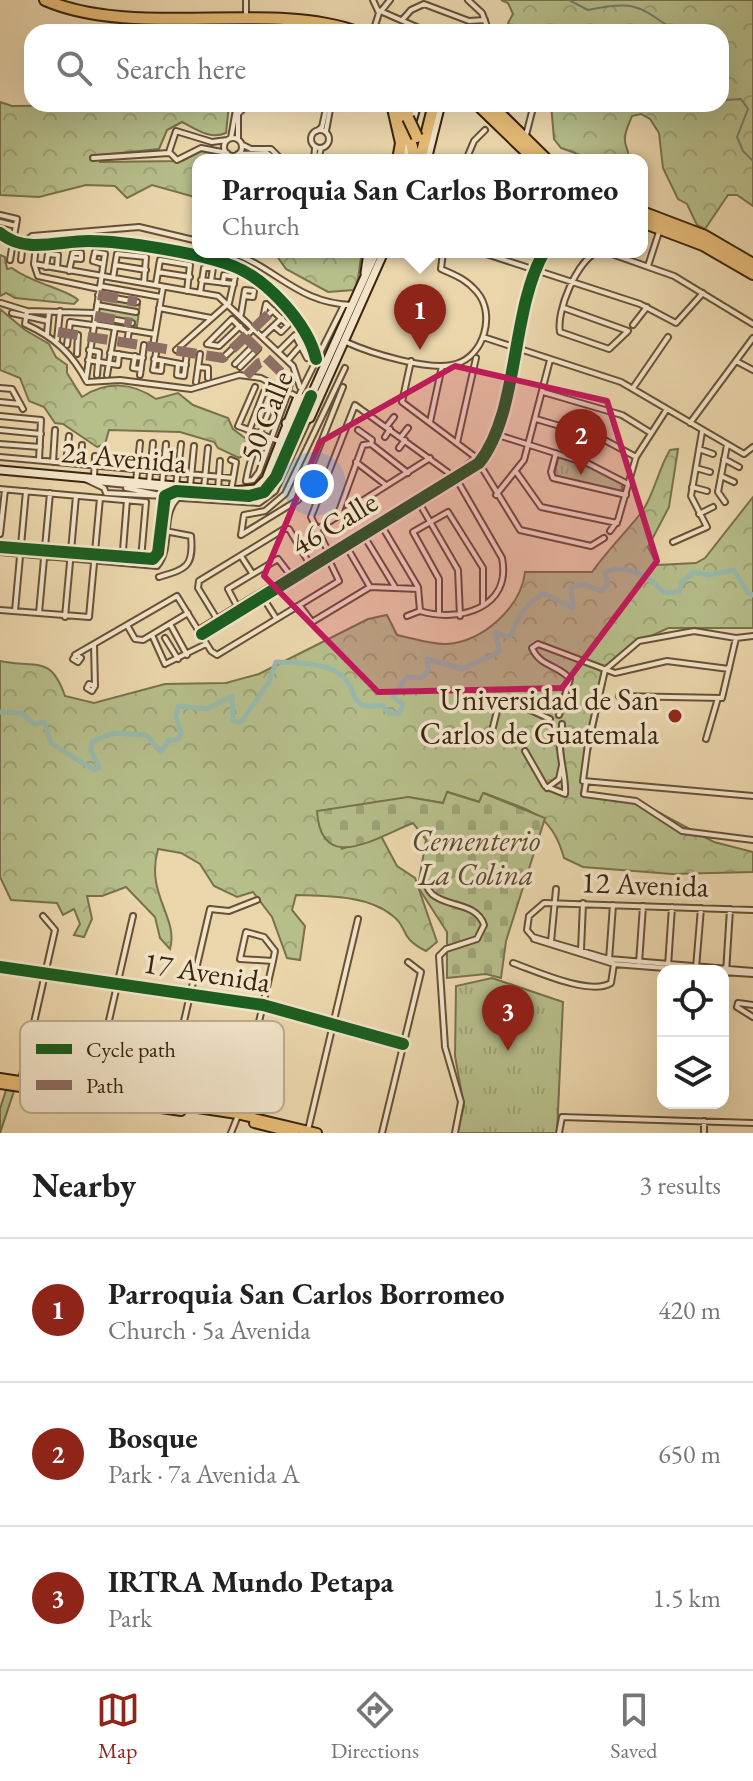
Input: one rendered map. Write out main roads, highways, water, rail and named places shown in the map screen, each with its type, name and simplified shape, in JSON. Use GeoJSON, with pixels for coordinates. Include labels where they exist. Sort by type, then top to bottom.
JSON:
{"type":"FeatureCollection","features":[{"type":"Feature","properties":{"kind":"highway"},"geometry":{"type":"LineString","coordinates":[[33,0],[86,18],[311,24]]}},
{"type":"Feature","properties":{"kind":"highway"},"geometry":{"type":"LineString","coordinates":[[45,0],[84,12],[312,18],[331,24]]}},
{"type":"Feature","properties":{"kind":"highway"},"geometry":{"type":"LineString","coordinates":[[394,112],[401,154]]}},
{"type":"Feature","properties":{"kind":"highway"},"geometry":{"type":"LineString","coordinates":[[399,112],[417,143]]}},
{"type":"Feature","properties":{"kind":"highway"},"geometry":{"type":"LineString","coordinates":[[408,112],[417,143]]}},
{"type":"Feature","properties":{"kind":"highway"},"geometry":{"type":"LineString","coordinates":[[417,143],[431,112]]}},
{"type":"Feature","properties":{"kind":"highway"},"geometry":{"type":"LineString","coordinates":[[482,112],[526,154]]}},
{"type":"Feature","properties":{"kind":"highway"},"geometry":{"type":"LineString","coordinates":[[498,112],[541,154]]}},
{"type":"Feature","properties":{"kind":"highway"},"geometry":{"type":"LineString","coordinates":[[648,214],[711,239],[753,264]]}},
{"type":"Feature","properties":{"kind":"highway"},"geometry":{"type":"LineString","coordinates":[[648,226],[718,254],[753,276]]}},
{"type":"Feature","properties":{"kind":"highway"},"geometry":{"type":"LineString","coordinates":[[718,254],[732,265]]}},
{"type":"Feature","properties":{"kind":"main road"},"geometry":{"type":"LineString","coordinates":[[417,112],[417,143]]}},
{"type":"Feature","properties":{"kind":"main road"},"geometry":{"type":"LineString","coordinates":[[417,143],[436,112]]}},
{"type":"Feature","properties":{"kind":"main road"},"geometry":{"type":"LineString","coordinates":[[648,227],[693,244],[753,276]]}},
{"type":"Feature","properties":{"kind":"main road"},"geometry":{"type":"LineString","coordinates":[[365,276],[366,258]]}},
{"type":"Feature","properties":{"kind":"main road"},"geometry":{"type":"LineString","coordinates":[[365,276],[373,258]]}},
{"type":"Feature","properties":{"kind":"main road"},"geometry":{"type":"LineString","coordinates":[[286,423],[299,423],[310,418],[381,258]]}},
{"type":"Feature","properties":{"kind":"main road","name":"50 Calle"},"geometry":{"type":"LineString","coordinates":[[245,492],[264,483],[275,440],[297,398],[311,396],[348,305],[365,276]]}},
{"type":"Feature","properties":{"kind":"main road","name":"2a Avenida"},"geometry":{"type":"LineString","coordinates":[[0,470],[245,492]]}},
{"type":"Feature","properties":{"kind":"main road"},"geometry":{"type":"LineString","coordinates":[[0,1081],[20,1084]]}},
{"type":"Feature","properties":{"kind":"main road"},"geometry":{"type":"LineString","coordinates":[[218,1113],[239,1116],[294,1133]]}},
{"type":"Feature","properties":{"kind":"main road"},"geometry":{"type":"LineString","coordinates":[[222,1113],[311,1132]]}},
{"type":"Feature","properties":{"kind":"waterway"},"geometry":{"type":"LineString","coordinates":[[569,0],[588,10],[617,6],[636,8],[666,24]]}},
{"type":"Feature","properties":{"kind":"waterway"},"geometry":{"type":"LineString","coordinates":[[729,100],[741,99],[748,109],[737,137],[743,151],[753,161]]}},
{"type":"Feature","properties":{"kind":"waterway"},"geometry":{"type":"LineString","coordinates":[[0,712],[21,713],[34,724],[44,722],[51,743],[94,770],[99,767],[91,751],[92,742],[113,733],[146,735],[161,752],[169,740],[178,740],[181,734],[176,716],[178,706],[207,709],[232,696],[233,721],[241,722],[269,682],[276,662],[310,664],[334,670],[346,680],[358,702],[382,705],[389,713],[399,714],[403,704],[393,697],[407,677],[420,678],[424,675],[429,669],[427,659],[462,669],[488,657],[500,651],[495,632],[507,637],[512,634],[520,616],[535,599],[545,594],[573,608],[571,587],[582,584],[602,591],[608,584],[605,573],[612,570],[637,573],[664,593],[679,592],[682,582],[694,572],[708,575],[734,570],[748,593],[753,595]]}},
{"type":"Feature","properties":{"kind":"place","name":"Parroquia San Carlos Borromeo"},"geometry":{"type":"Point","coordinates":[420,350]}},
{"type":"Feature","properties":{"kind":"place","name":"Bosque"},"geometry":{"type":"Point","coordinates":[581,475]}},
{"type":"Feature","properties":{"kind":"place","name":"Universidad de San Carlos de Guatemala"},"geometry":{"type":"Point","coordinates":[675,716]}},
{"type":"Feature","properties":{"kind":"place","name":"IRTRA Mundo Petapa"},"geometry":{"type":"Point","coordinates":[508,1051]}},
{"type":"Feature","properties":{"kind":"park label","name":"Cementerio La Colina"},"geometry":{"type":"Point","coordinates":[476,857]}}]}
